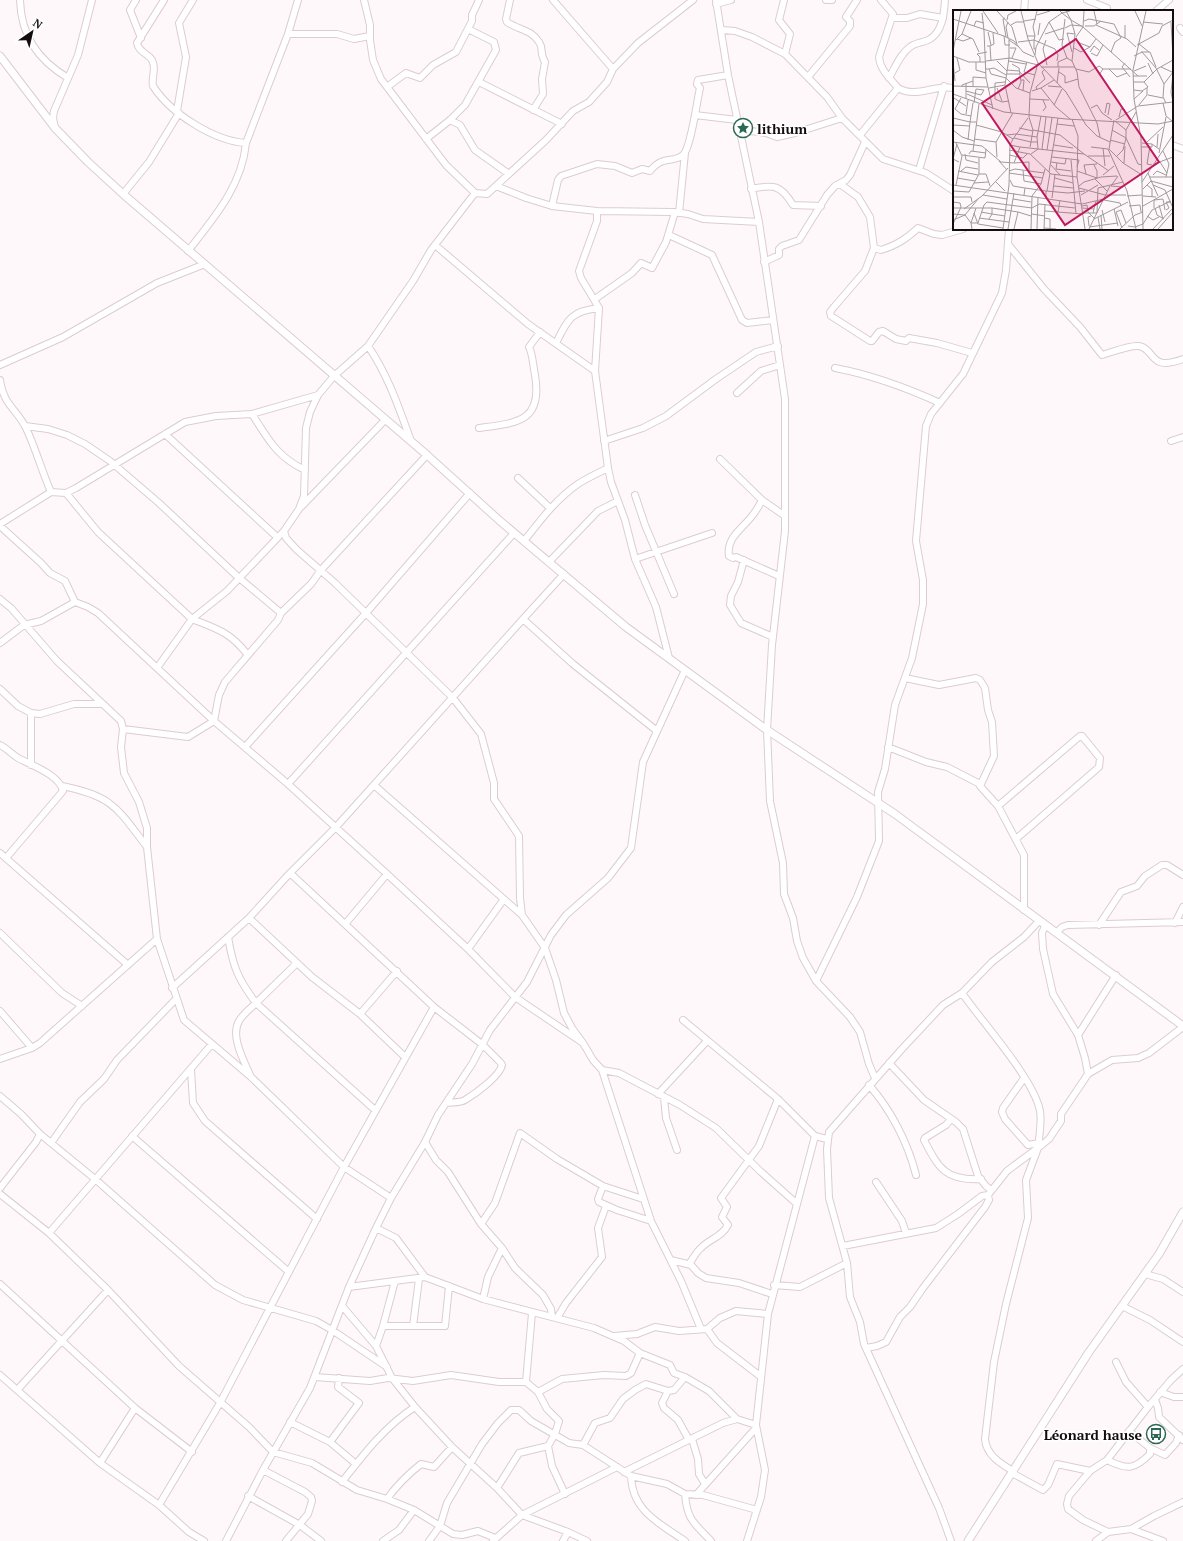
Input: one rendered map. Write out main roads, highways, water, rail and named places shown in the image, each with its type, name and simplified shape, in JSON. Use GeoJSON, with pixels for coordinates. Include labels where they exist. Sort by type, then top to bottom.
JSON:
{"type":"FeatureCollection","features":[{"type":"Feature","properties":{"kind":"place","name":"lithium"},"geometry":{"type":"Point","coordinates":[743,128]}},
{"type":"Feature","properties":{"kind":"place","name":"Léonard hause"},"geometry":{"type":"Point","coordinates":[1156,1434]}}]}
